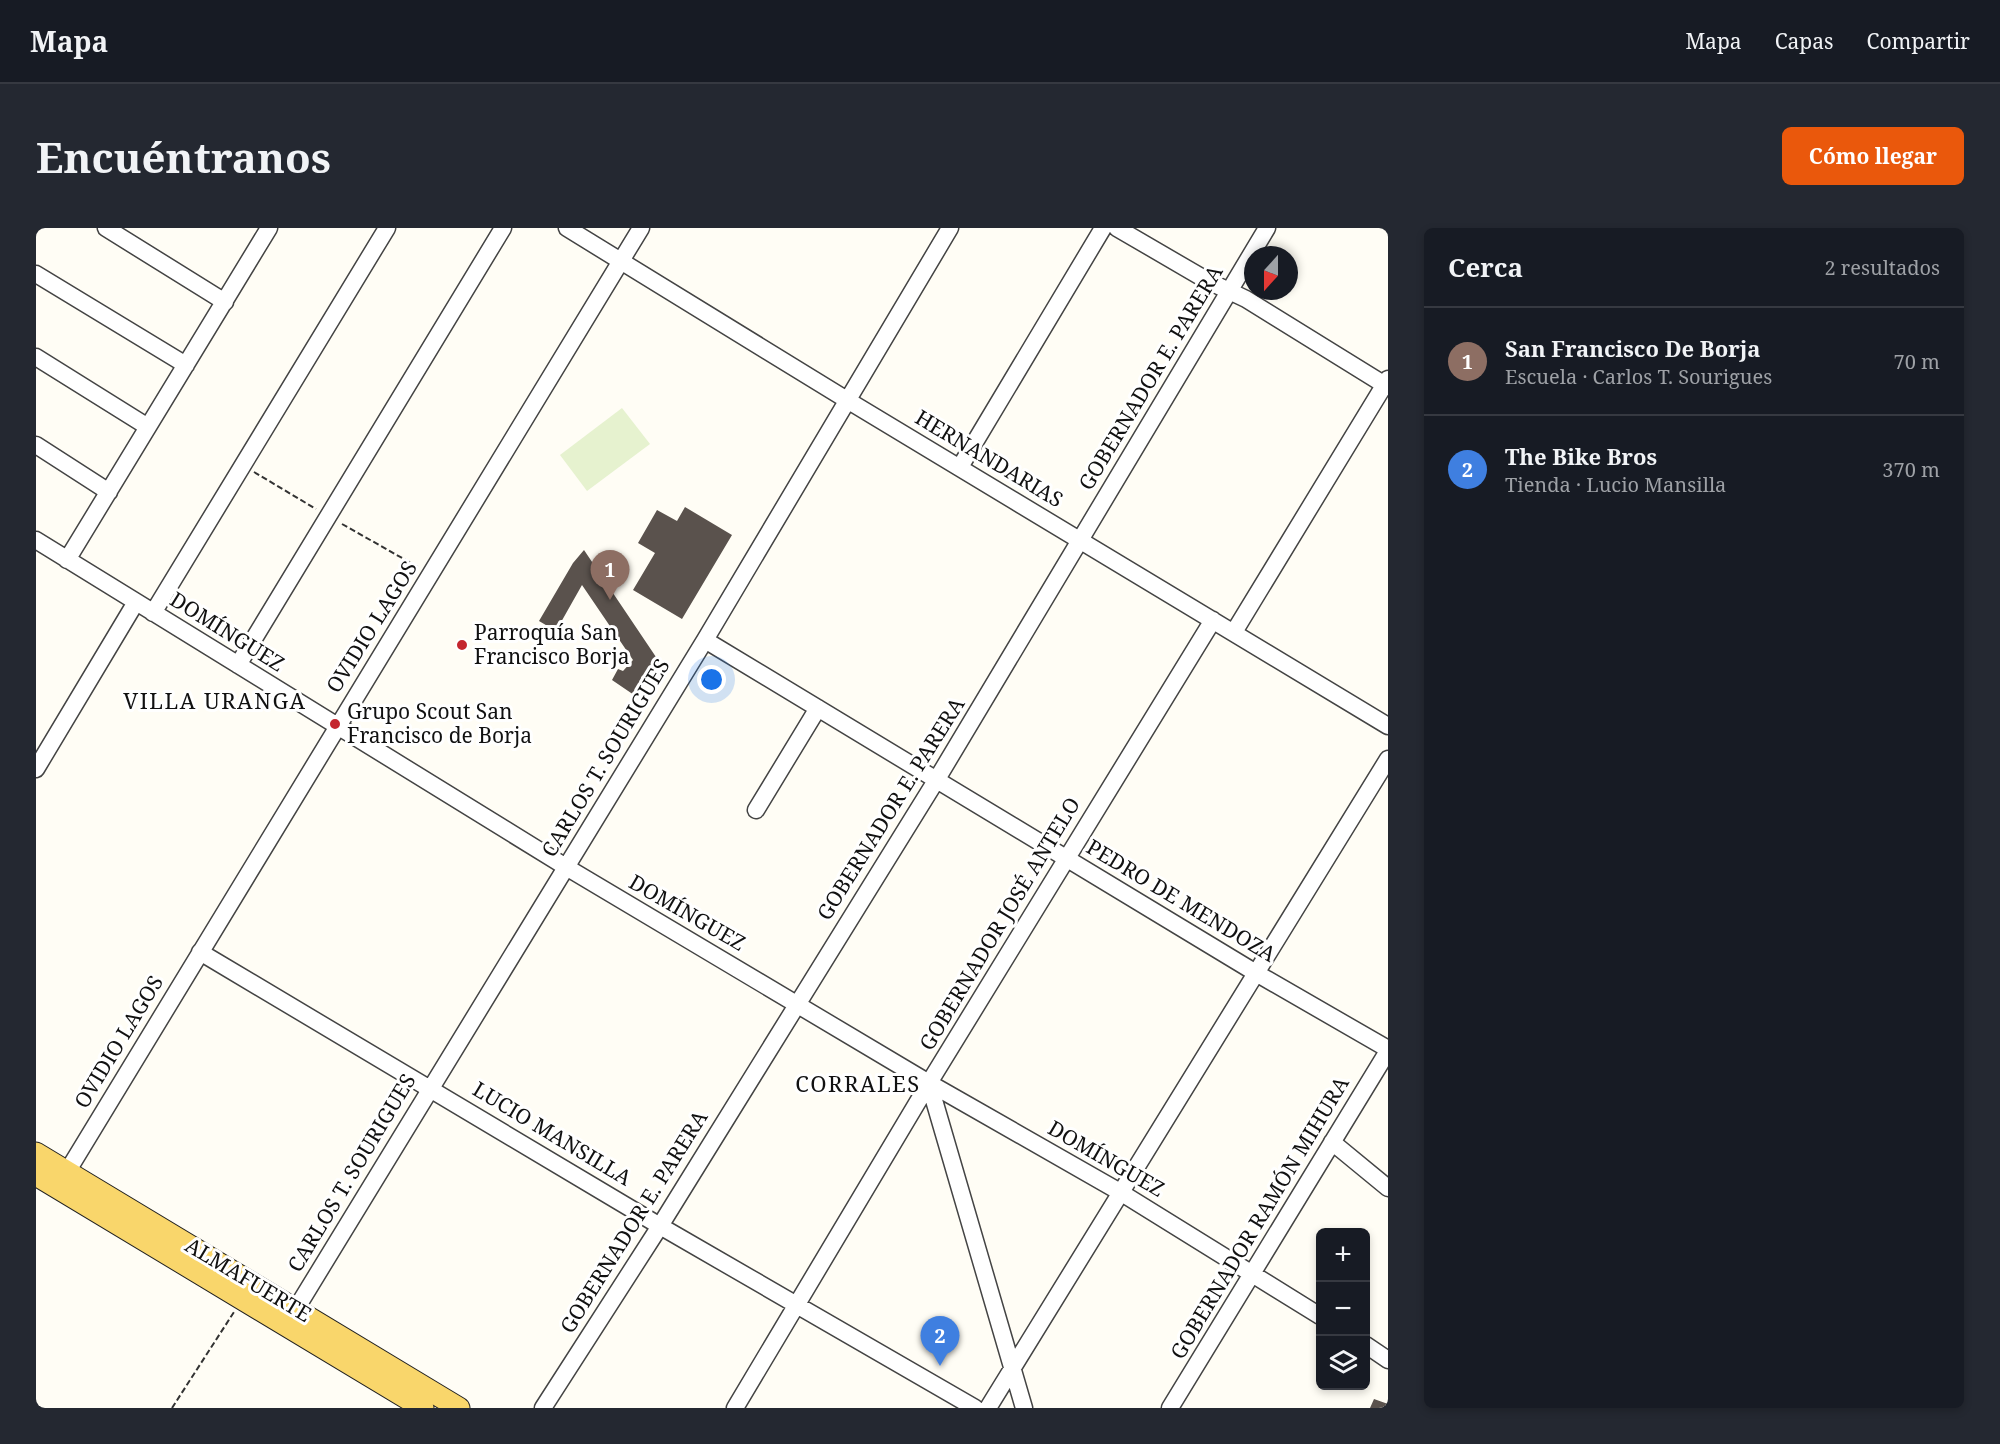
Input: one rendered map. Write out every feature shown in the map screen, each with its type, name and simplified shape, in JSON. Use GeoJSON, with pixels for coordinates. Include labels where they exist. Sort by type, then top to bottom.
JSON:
{"type":"FeatureCollection","features":[{"type":"Feature","properties":{"kind":"main road","name":"ALMAFUERTE"},"geometry":{"type":"LineString","coordinates":[[36,1153],[459,1408]]}},
{"type":"Feature","properties":{"kind":"main road","name":"ALMAFUERTE"},"geometry":{"type":"LineString","coordinates":[[36,1174],[423,1408]]}},
{"type":"Feature","properties":{"kind":"street"},"geometry":{"type":"LineString","coordinates":[[105,228],[225,302]]}},
{"type":"Feature","properties":{"kind":"street"},"geometry":{"type":"LineString","coordinates":[[67,560],[269,228]]}},
{"type":"Feature","properties":{"kind":"street"},"geometry":{"type":"LineString","coordinates":[[153,613],[387,228]]}},
{"type":"Feature","properties":{"kind":"street"},"geometry":{"type":"LineString","coordinates":[[238,665],[503,228]]}},
{"type":"Feature","properties":{"kind":"street","name":"HERNANDARIAS"},"geometry":{"type":"LineString","coordinates":[[567,228],[846,400],[1213,620],[1386,720]]}},
{"type":"Feature","properties":{"kind":"street","name":"OVIDIO LAGOS"},"geometry":{"type":"LineString","coordinates":[[67,1172],[641,228]]}},
{"type":"Feature","properties":{"kind":"street","name":"CARLOS T. SOURIGUES"},"geometry":{"type":"LineString","coordinates":[[296,1309],[705,640],[950,228]]}},
{"type":"Feature","properties":{"kind":"street"},"geometry":{"type":"LineString","coordinates":[[960,467],[1103,228]]}},
{"type":"Feature","properties":{"kind":"street"},"geometry":{"type":"LineString","coordinates":[[1117,228],[1208,282],[1246,299],[1387,384],[1234,632]]}},
{"type":"Feature","properties":{"kind":"street","name":"GOBERNADOR E. PARERA"},"geometry":{"type":"LineString","coordinates":[[543,1408],[660,1226],[938,779],[1267,228]]}},
{"type":"Feature","properties":{"kind":"street"},"geometry":{"type":"LineString","coordinates":[[36,274],[186,365]]}},
{"type":"Feature","properties":{"kind":"street"},"geometry":{"type":"LineString","coordinates":[[36,357],[148,427]]}},
{"type":"Feature","properties":{"kind":"street"},"geometry":{"type":"LineString","coordinates":[[36,444],[109,492]]}},
{"type":"Feature","properties":{"kind":"street","name":"DOMÍNGUEZ"},"geometry":{"type":"LineString","coordinates":[[36,540],[566,867],[929,1083],[1120,1192],[1316,1313]]}},
{"type":"Feature","properties":{"kind":"street"},"geometry":{"type":"LineString","coordinates":[[36,769],[136,602]]}},
{"type":"Feature","properties":{"kind":"street","name":"GOBERNADOR JOSÉ ANTELO"},"geometry":{"type":"LineString","coordinates":[[735,1408],[929,1083],[1213,620]]}},
{"type":"Feature","properties":{"kind":"street","name":"PEDRO DE MENDOZA"},"geometry":{"type":"LineString","coordinates":[[705,640],[1256,973],[1388,1050]]}},
{"type":"Feature","properties":{"kind":"street"},"geometry":{"type":"LineString","coordinates":[[756,810],[818,708]]}},
{"type":"Feature","properties":{"kind":"street"},"geometry":{"type":"LineString","coordinates":[[988,1408],[1388,759]]}},
{"type":"Feature","properties":{"kind":"street","name":"LUCIO MANSILLA"},"geometry":{"type":"LineString","coordinates":[[200,952],[660,1226],[975,1408]]}},
{"type":"Feature","properties":{"kind":"street","name":"GOBERNADOR RAMÓN MIHURA"},"geometry":{"type":"LineString","coordinates":[[1170,1408],[1388,1050]]}},
{"type":"Feature","properties":{"kind":"street"},"geometry":{"type":"LineString","coordinates":[[929,1083],[1024,1408]]}},
{"type":"Feature","properties":{"kind":"street"},"geometry":{"type":"LineString","coordinates":[[1332,1142],[1388,1188]]}},
{"type":"Feature","properties":{"kind":"street"},"geometry":{"type":"LineString","coordinates":[[1370,1348],[1388,1360]]}},
{"type":"Feature","properties":{"kind":"path"},"geometry":{"type":"LineString","coordinates":[[172,1408],[242,1299]]}},
{"type":"Feature","properties":{"kind":"green space"},"geometry":{"type":"Polygon","coordinates":[[[622,408],[650,444],[587,491],[560,455],[622,408]]]}},
{"type":"Feature","properties":{"kind":"building"},"geometry":{"type":"Polygon","coordinates":[[[685,507],[732,535],[682,619],[633,590],[655,553],[638,543],[657,510],[677,521],[685,507]]]}},
{"type":"Feature","properties":{"kind":"building"},"geometry":{"type":"Polygon","coordinates":[[[584,550],[656,657],[654,667],[641,677],[642,684],[634,695],[612,680],[618,669],[623,671],[633,660],[582,585],[556,631],[539,621],[573,563],[584,550]]]}},
{"type":"Feature","properties":{"kind":"building"},"geometry":{"type":"Polygon","coordinates":[[[1374,1399],[1388,1404],[1388,1408],[1370,1408],[1374,1399]]]}},
{"type":"Feature","properties":{"kind":"place","name":"San Francisco De Borja"},"geometry":{"type":"Point","coordinates":[610,600]}},
{"type":"Feature","properties":{"kind":"place","name":"Parroquía San Francisco Borja"},"geometry":{"type":"Point","coordinates":[462,645]}},
{"type":"Feature","properties":{"kind":"place","name":"Grupo Scout San Francisco de Borja"},"geometry":{"type":"Point","coordinates":[335,724]}},
{"type":"Feature","properties":{"kind":"place","name":"The Bike Bros"},"geometry":{"type":"Point","coordinates":[940,1366]}},
{"type":"Feature","properties":{"kind":"district","name":"VILLA URANGA"},"geometry":{"type":"Point","coordinates":[215,701]}},
{"type":"Feature","properties":{"kind":"district","name":"CORRALES"},"geometry":{"type":"Point","coordinates":[858,1084]}}]}
